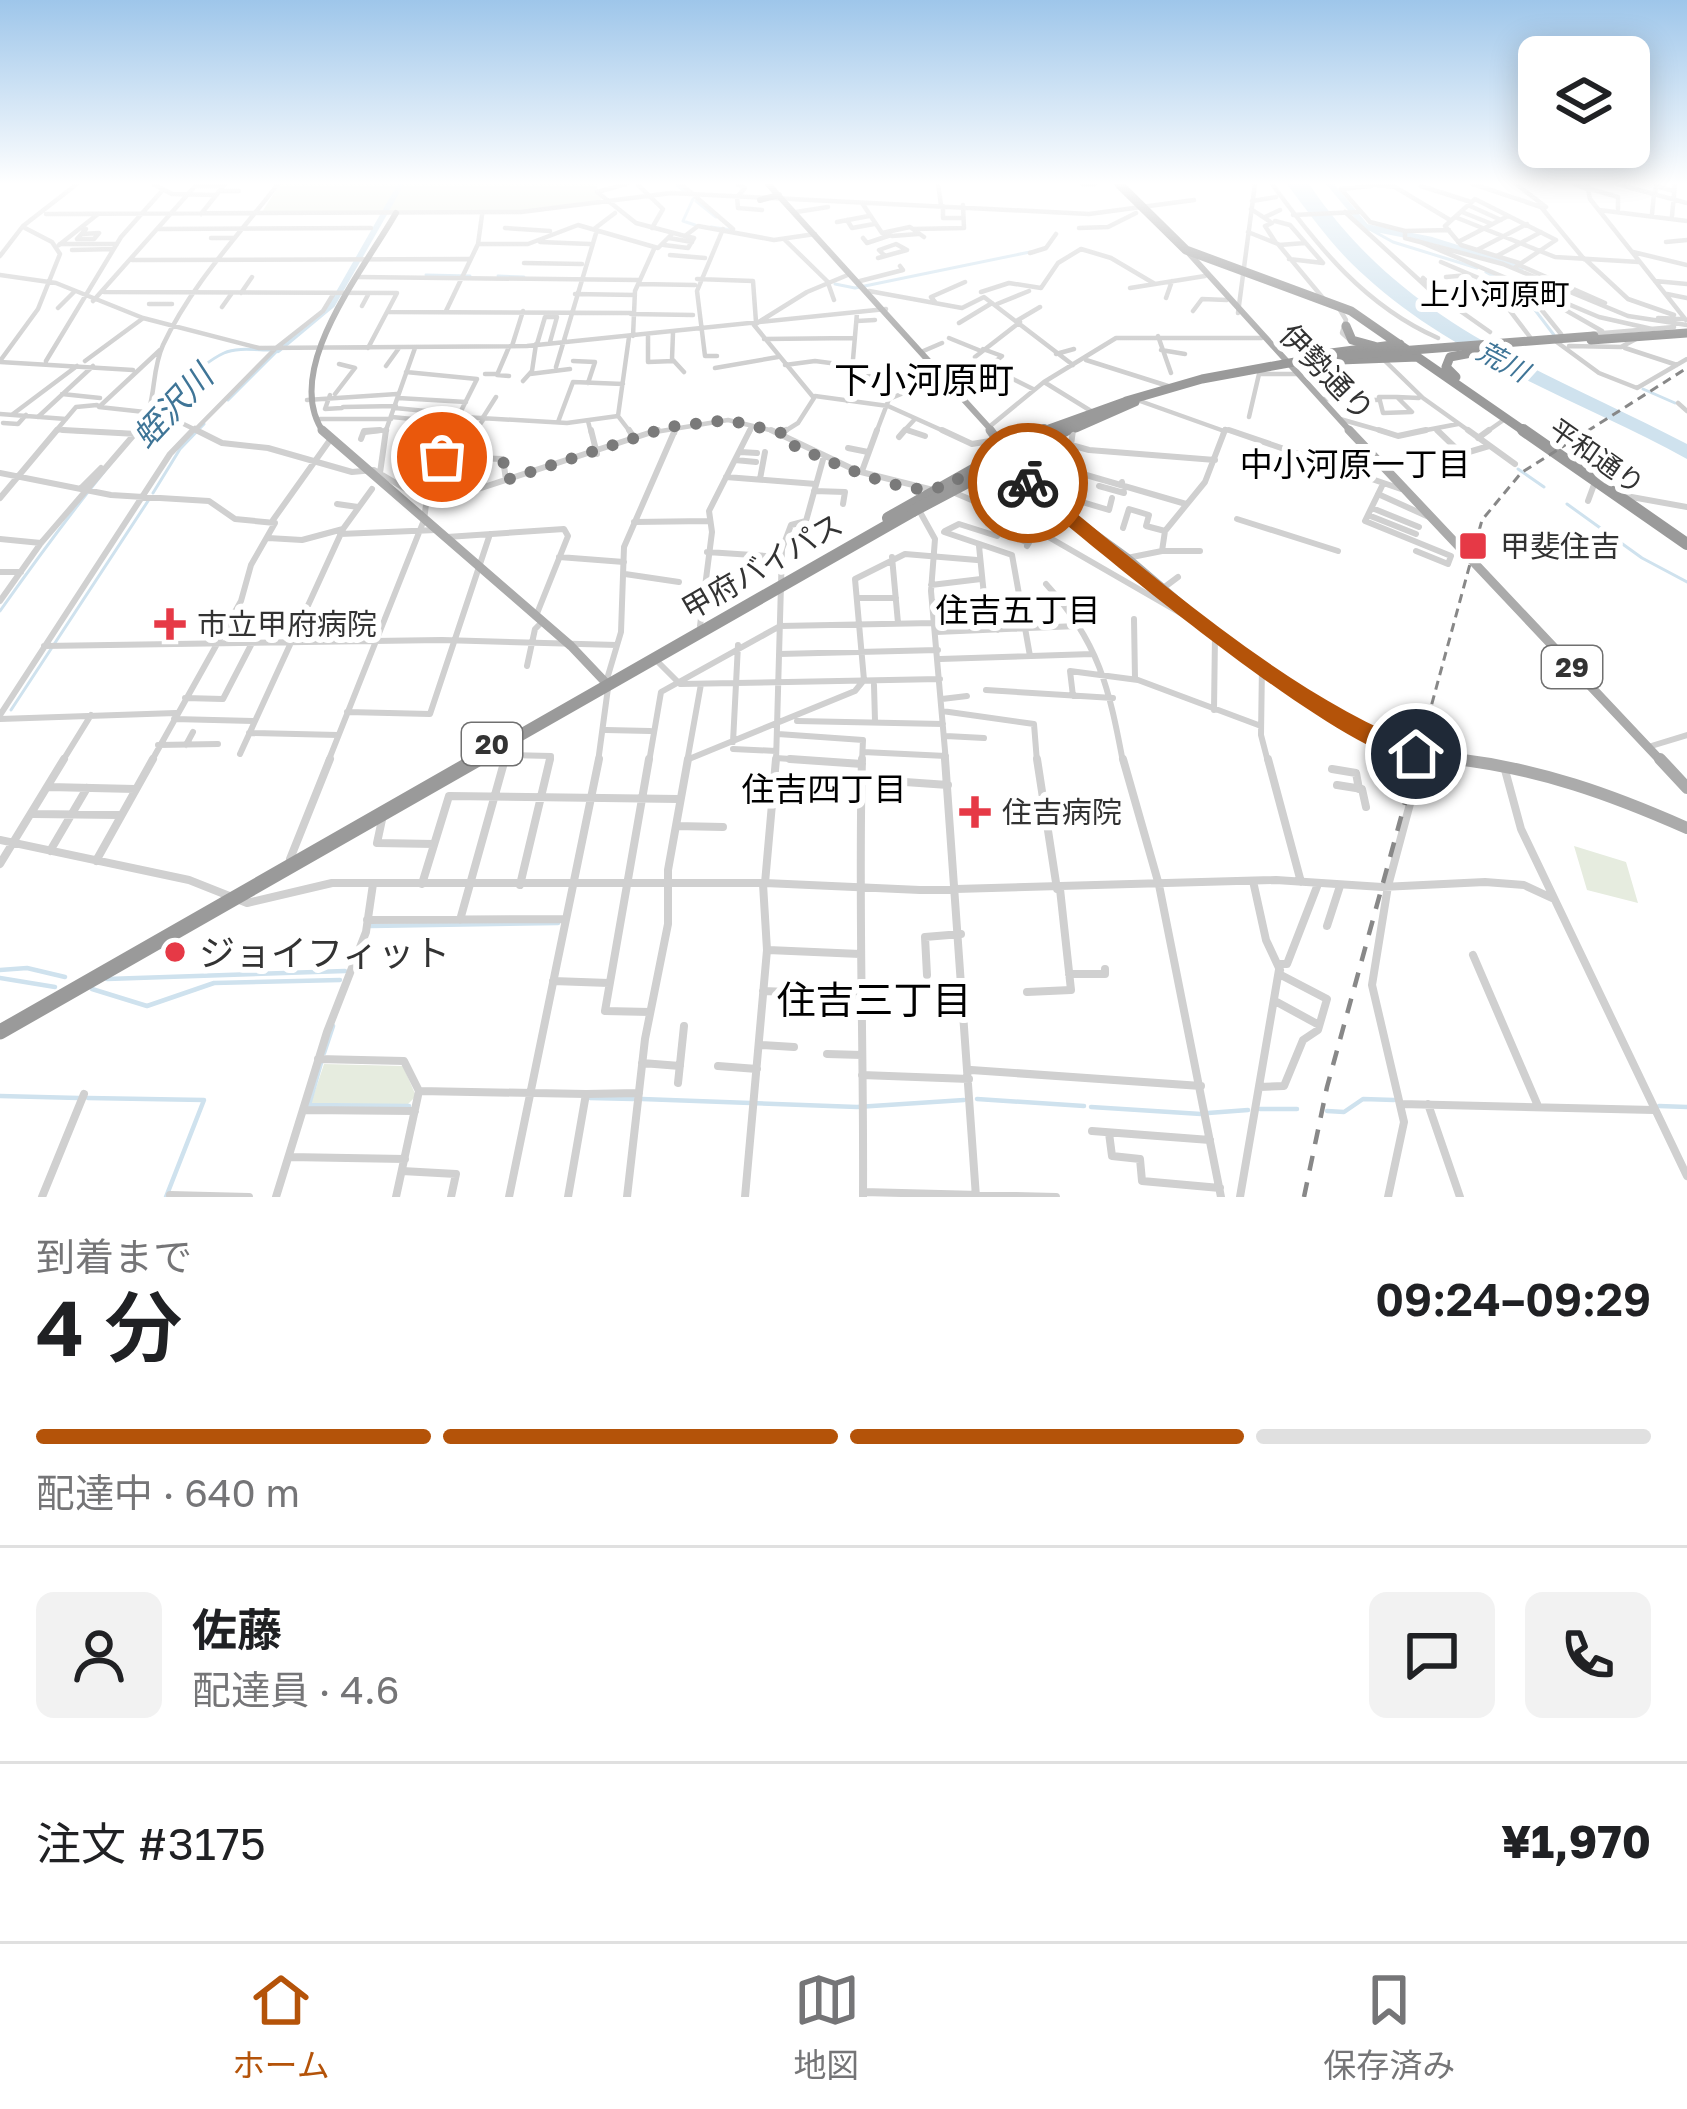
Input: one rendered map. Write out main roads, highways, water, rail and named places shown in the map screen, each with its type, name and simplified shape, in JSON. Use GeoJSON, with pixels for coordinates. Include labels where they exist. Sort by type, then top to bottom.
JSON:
{"type":"FeatureCollection","features":[{"type":"Feature","properties":{"kind":"highway","name":"平和通り"},"geometry":{"type":"LineString","coordinates":[[1175,240],[1186,250],[1322,298],[1362,318],[1687,544]]}},
{"type":"Feature","properties":{"kind":"highway"},"geometry":{"type":"LineString","coordinates":[[1362,318],[1346,326],[1349,337],[1366,345],[1448,346]]}},
{"type":"Feature","properties":{"kind":"highway"},"geometry":{"type":"LineString","coordinates":[[1320,360],[1602,338],[1686,324]]}},
{"type":"Feature","properties":{"kind":"highway"},"geometry":{"type":"LineString","coordinates":[[884,525],[933,490],[1007,449],[1172,387],[1320,360],[1448,346],[1602,338],[1686,324]]}},
{"type":"Feature","properties":{"kind":"highway"},"geometry":{"type":"LineString","coordinates":[[914,510],[953,492],[1007,449],[1134,401],[1400,344]]}},
{"type":"Feature","properties":{"kind":"highway"},"geometry":{"type":"LineString","coordinates":[[1462,387],[1445,364],[1450,357],[1516,345]]}},
{"type":"Feature","properties":{"kind":"highway"},"geometry":{"type":"LineString","coordinates":[[1320,360],[1419,357]]}},
{"type":"Feature","properties":{"kind":"highway","name":"甲府バイパス"},"geometry":{"type":"LineString","coordinates":[[0,1028],[231,896],[507,748],[607,682],[884,525],[1082,420]]}},
{"type":"Feature","properties":{"kind":"highway","name":"甲府バイパス"},"geometry":{"type":"LineString","coordinates":[[231,896],[780,584]]}},
{"type":"Feature","properties":{"kind":"main road"},"geometry":{"type":"LineString","coordinates":[[375,240],[357,277],[340,293],[319,348],[307,400],[329,439],[572,646],[607,682]]}},
{"type":"Feature","properties":{"kind":"main road"},"geometry":{"type":"LineString","coordinates":[[821,240],[1007,449],[1026,481],[1056,499],[1062,511],[1212,630],[1341,718],[1388,744],[1423,755],[1504,764],[1603,790],[1687,828]]}},
{"type":"Feature","properties":{"kind":"main road","name":"伊勢通り"},"geometry":{"type":"LineString","coordinates":[[1186,250],[1238,313],[1687,788]]}},
{"type":"Feature","properties":{"kind":"water","name":"荒川"},"geometry":{"type":"Polygon","coordinates":[[[1331,240],[1354,240],[1388,274],[1480,339],[1687,444],[1687,459],[1439,332],[1401,306],[1331,240]]]}},
{"type":"Feature","properties":{"kind":"waterway","name":"蛭沢川"},"geometry":{"type":"LineString","coordinates":[[278,350],[332,305],[369,240]]}},
{"type":"Feature","properties":{"kind":"waterway"},"geometry":{"type":"LineString","coordinates":[[1389,240],[1477,268]]}},
{"type":"Feature","properties":{"kind":"waterway"},"geometry":{"type":"LineString","coordinates":[[1431,240],[1521,268]]}},
{"type":"Feature","properties":{"kind":"waterway"},"geometry":{"type":"LineString","coordinates":[[835,284],[855,288],[1030,252]]}},
{"type":"Feature","properties":{"kind":"waterway"},"geometry":{"type":"LineString","coordinates":[[1486,272],[1522,293],[1554,335]]}},
{"type":"Feature","properties":{"kind":"waterway"},"geometry":{"type":"LineString","coordinates":[[426,275],[470,276]]}},
{"type":"Feature","properties":{"kind":"waterway"},"geometry":{"type":"LineString","coordinates":[[498,276],[524,277]]}},
{"type":"Feature","properties":{"kind":"waterway","name":"蛭沢川"},"geometry":{"type":"LineString","coordinates":[[0,611],[105,470],[170,397],[224,353],[270,350]]}},
{"type":"Feature","properties":{"kind":"waterway"},"geometry":{"type":"LineString","coordinates":[[228,400],[278,350]]}},
{"type":"Feature","properties":{"kind":"waterway"},"geometry":{"type":"LineString","coordinates":[[1643,389],[1675,403]]}},
{"type":"Feature","properties":{"kind":"waterway"},"geometry":{"type":"LineString","coordinates":[[153,493],[180,449],[204,424]]}},
{"type":"Feature","properties":{"kind":"waterway"},"geometry":{"type":"LineString","coordinates":[[1518,469],[1544,487]]}},
{"type":"Feature","properties":{"kind":"waterway"},"geometry":{"type":"LineString","coordinates":[[11,710],[148,501]]}},
{"type":"Feature","properties":{"kind":"waterway"},"geometry":{"type":"LineString","coordinates":[[1567,504],[1642,558],[1687,582]]}},
{"type":"Feature","properties":{"kind":"waterway","name":"蛭沢川"},"geometry":{"type":"LineString","coordinates":[[371,926],[558,923]]}},
{"type":"Feature","properties":{"kind":"waterway","name":"蛭沢川"},"geometry":{"type":"LineString","coordinates":[[0,970],[27,968],[65,977]]}},
{"type":"Feature","properties":{"kind":"waterway","name":"蛭沢川"},"geometry":{"type":"LineString","coordinates":[[107,979],[345,971]]}},
{"type":"Feature","properties":{"kind":"waterway"},"geometry":{"type":"LineString","coordinates":[[0,978],[55,987]]}},
{"type":"Feature","properties":{"kind":"waterway"},"geometry":{"type":"LineString","coordinates":[[92,989],[147,1006],[214,983],[340,980]]}},
{"type":"Feature","properties":{"kind":"waterway"},"geometry":{"type":"LineString","coordinates":[[324,1053],[333,1026]]}},
{"type":"Feature","properties":{"kind":"waterway"},"geometry":{"type":"LineString","coordinates":[[321,1063],[309,1105],[409,1106]]}},
{"type":"Feature","properties":{"kind":"waterway"},"geometry":{"type":"LineString","coordinates":[[0,1096],[79,1098]]}},
{"type":"Feature","properties":{"kind":"waterway"},"geometry":{"type":"LineString","coordinates":[[88,1098],[204,1100],[166,1197]]}},
{"type":"Feature","properties":{"kind":"waterway"},"geometry":{"type":"LineString","coordinates":[[590,1098],[633,1099]]}},
{"type":"Feature","properties":{"kind":"waterway"},"geometry":{"type":"LineString","coordinates":[[642,1099],[857,1107],[964,1100]]}},
{"type":"Feature","properties":{"kind":"waterway"},"geometry":{"type":"LineString","coordinates":[[977,1099],[1084,1106]]}},
{"type":"Feature","properties":{"kind":"waterway"},"geometry":{"type":"LineString","coordinates":[[1327,1111],[1344,1112],[1363,1099],[1394,1100]]}},
{"type":"Feature","properties":{"kind":"waterway"},"geometry":{"type":"LineString","coordinates":[[1659,1106],[1687,1107]]}},
{"type":"Feature","properties":{"kind":"waterway"},"geometry":{"type":"LineString","coordinates":[[1091,1107],[1201,1114]]}},
{"type":"Feature","properties":{"kind":"waterway"},"geometry":{"type":"LineString","coordinates":[[1260,1109],[1297,1109]]}},
{"type":"Feature","properties":{"kind":"waterway"},"geometry":{"type":"LineString","coordinates":[[1208,1113],[1248,1110]]}},
{"type":"Feature","properties":{"kind":"railway"},"geometry":{"type":"LineString","coordinates":[[1416,762],[1482,520],[1521,473],[1687,368]]}},
{"type":"Feature","properties":{"kind":"railway"},"geometry":{"type":"LineString","coordinates":[[1304,1197],[1327,1087],[1417,759]]}},
{"type":"Feature","properties":{"kind":"place","name":"甲斐住吉"},"geometry":{"type":"Point","coordinates":[1473,546]}},
{"type":"Feature","properties":{"kind":"place","name":"市立甲府病院"},"geometry":{"type":"Point","coordinates":[170,624]}},
{"type":"Feature","properties":{"kind":"place","name":"住吉病院"},"geometry":{"type":"Point","coordinates":[975,812]}},
{"type":"Feature","properties":{"kind":"place","name":"ジョイフィット"},"geometry":{"type":"Point","coordinates":[175,952]}},
{"type":"Feature","properties":{"kind":"district","name":"上小河原町"},"geometry":{"type":"Point","coordinates":[1495,294]}},
{"type":"Feature","properties":{"kind":"district","name":"下小河原町"},"geometry":{"type":"Point","coordinates":[924,379]}},
{"type":"Feature","properties":{"kind":"district","name":"中小河原一丁目"},"geometry":{"type":"Point","coordinates":[1355,463]}},
{"type":"Feature","properties":{"kind":"district","name":"住吉五丁目"},"geometry":{"type":"Point","coordinates":[1018,609]}},
{"type":"Feature","properties":{"kind":"district","name":"住吉四丁目"},"geometry":{"type":"Point","coordinates":[824,788]}},
{"type":"Feature","properties":{"kind":"district","name":"住吉三丁目"},"geometry":{"type":"Point","coordinates":[874,999]}}]}
